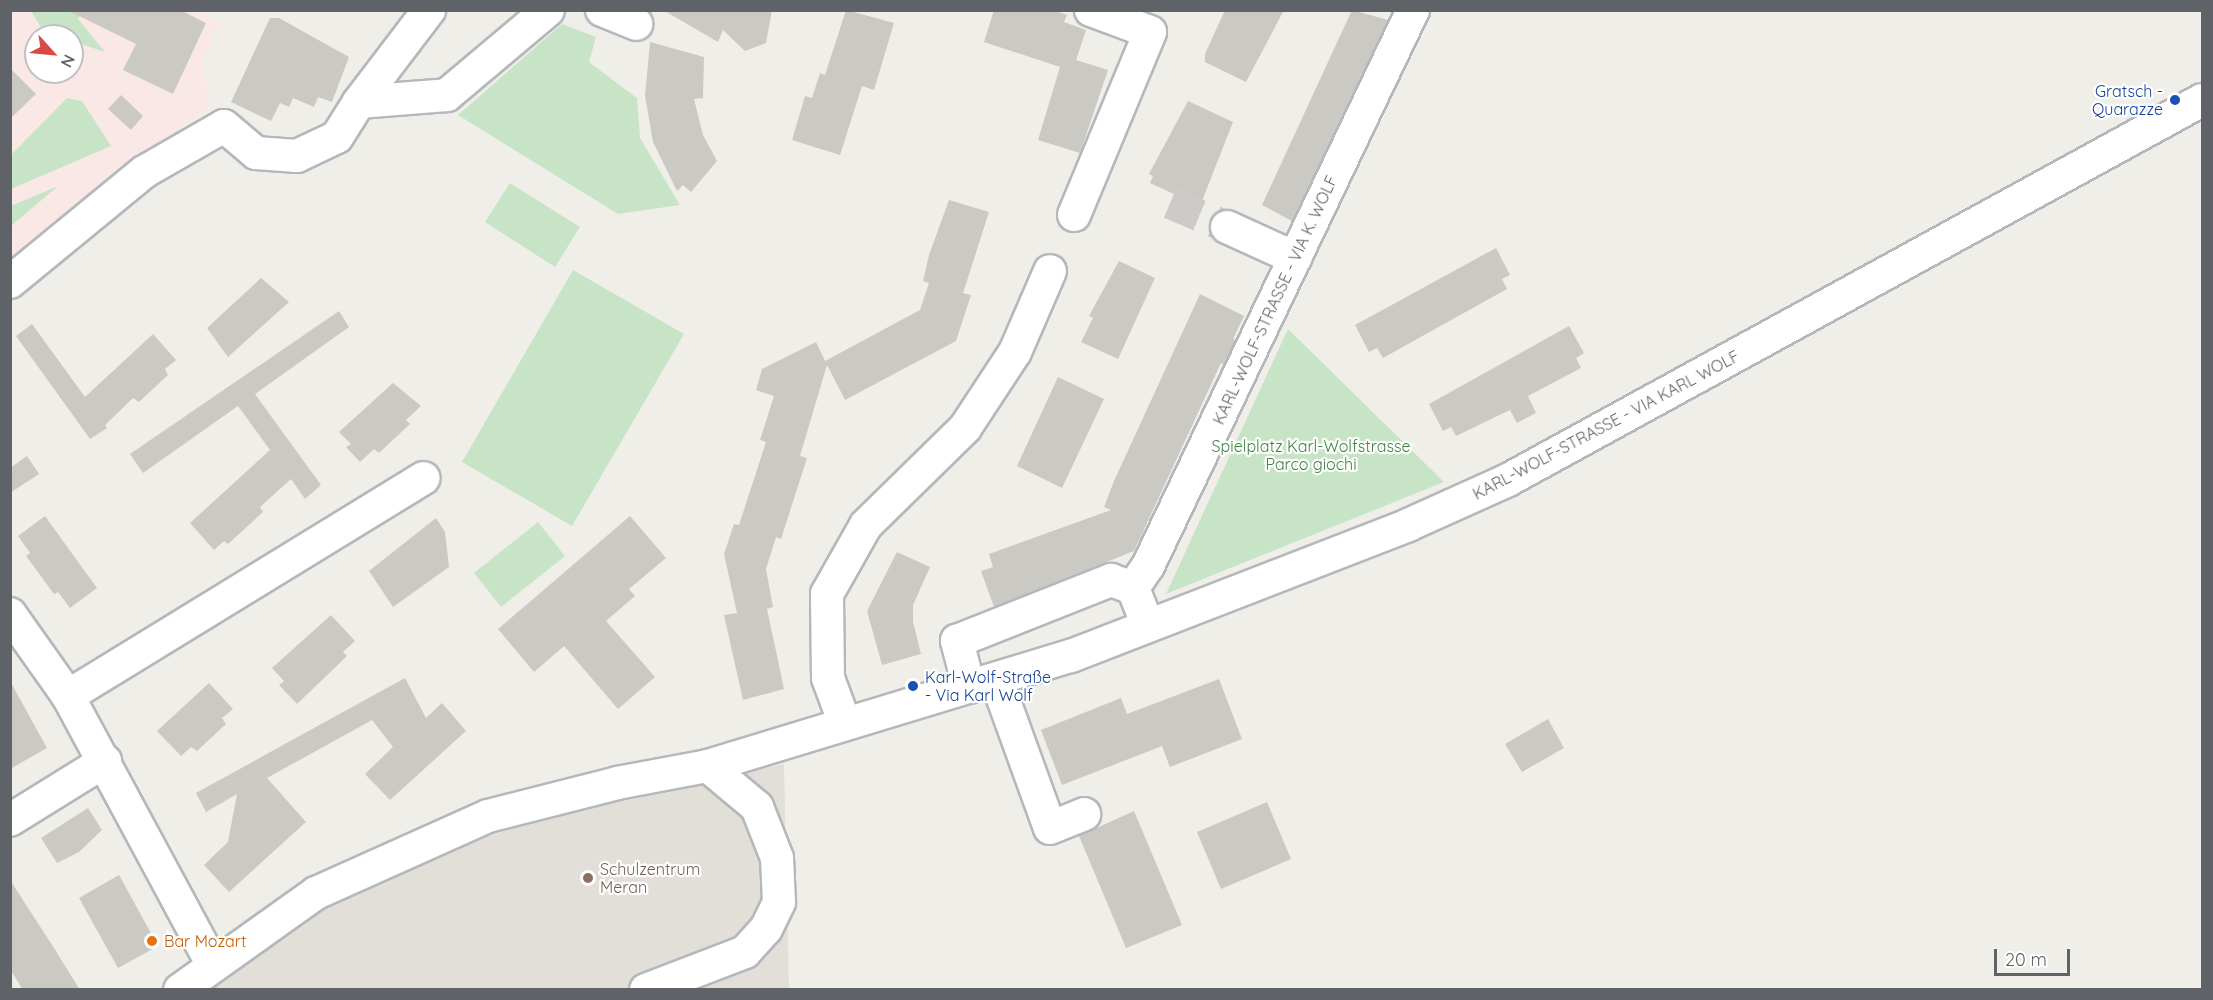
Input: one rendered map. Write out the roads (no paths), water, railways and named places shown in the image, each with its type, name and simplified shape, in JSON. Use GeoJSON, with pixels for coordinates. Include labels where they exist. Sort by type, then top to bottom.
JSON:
{"type":"FeatureCollection","features":[{"type":"Feature","properties":{"kind":"street"},"geometry":{"type":"LineString","coordinates":[[10,282],[144,172],[224,126],[256,153],[297,156],[337,137],[360,102],[429,10]]}},
{"type":"Feature","properties":{"kind":"street"},"geometry":{"type":"LineString","coordinates":[[360,102],[447,95],[548,10]]}},
{"type":"Feature","properties":{"kind":"street"},"geometry":{"type":"LineString","coordinates":[[602,10],[636,24]]}},
{"type":"Feature","properties":{"kind":"street"},"geometry":{"type":"LineString","coordinates":[[1074,215],[1150,32],[1091,10]]}},
{"type":"Feature","properties":{"kind":"street","name":"KARL-WOLF-STRASSE - VIA K. WOLF"},"geometry":{"type":"LineString","coordinates":[[1133,588],[1148,566],[1413,10]]}},
{"type":"Feature","properties":{"kind":"street","name":"KARL-WOLF-STRASSE - VIA KARL WOLF"},"geometry":{"type":"LineString","coordinates":[[180,990],[316,893],[489,816],[617,783],[708,766],[982,683],[1148,626],[1408,525],[1508,480],[2202,100]]}},
{"type":"Feature","properties":{"kind":"street"},"geometry":{"type":"LineString","coordinates":[[1227,227],[1295,258]]}},
{"type":"Feature","properties":{"kind":"street"},"geometry":{"type":"LineString","coordinates":[[845,724],[828,678],[827,594],[866,525],[965,428],[1015,352],[1050,271]]}},
{"type":"Feature","properties":{"kind":"street"},"geometry":{"type":"LineString","coordinates":[[68,696],[424,478]]}},
{"type":"Feature","properties":{"kind":"street"},"geometry":{"type":"LineString","coordinates":[[1084,814],[1050,828],[982,683],[957,641],[1111,580],[1133,588],[1148,626]]}},
{"type":"Feature","properties":{"kind":"street"},"geometry":{"type":"LineString","coordinates":[[10,614],[68,696],[105,760],[213,965]]}},
{"type":"Feature","properties":{"kind":"street"},"geometry":{"type":"LineString","coordinates":[[10,820],[105,760]]}},
{"type":"Feature","properties":{"kind":"street"},"geometry":{"type":"LineString","coordinates":[[646,990],[745,952],[766,929],[779,902],[777,858],[757,807],[708,766]]}},
{"type":"Feature","properties":{"kind":"tunnel"},"geometry":{"type":"LineString","coordinates":[[1170,203],[1227,227]]}},
{"type":"Feature","properties":{"kind":"place","name":"Gratsch - Quarazze"},"geometry":{"type":"Point","coordinates":[2175,100]}},
{"type":"Feature","properties":{"kind":"place","name":"Karl-Wolf-Straße - Via Karl Wolf"},"geometry":{"type":"Point","coordinates":[913,686]}},
{"type":"Feature","properties":{"kind":"place","name":"Schulzentrum Meran"},"geometry":{"type":"Point","coordinates":[588,878]}},
{"type":"Feature","properties":{"kind":"place","name":"Bar Mozart"},"geometry":{"type":"Point","coordinates":[152,941]}},
{"type":"Feature","properties":{"kind":"park label","name":"Spielplatz Karl-Wolfstrasse Parco giochi"},"geometry":{"type":"Point","coordinates":[1311,455]}}]}
